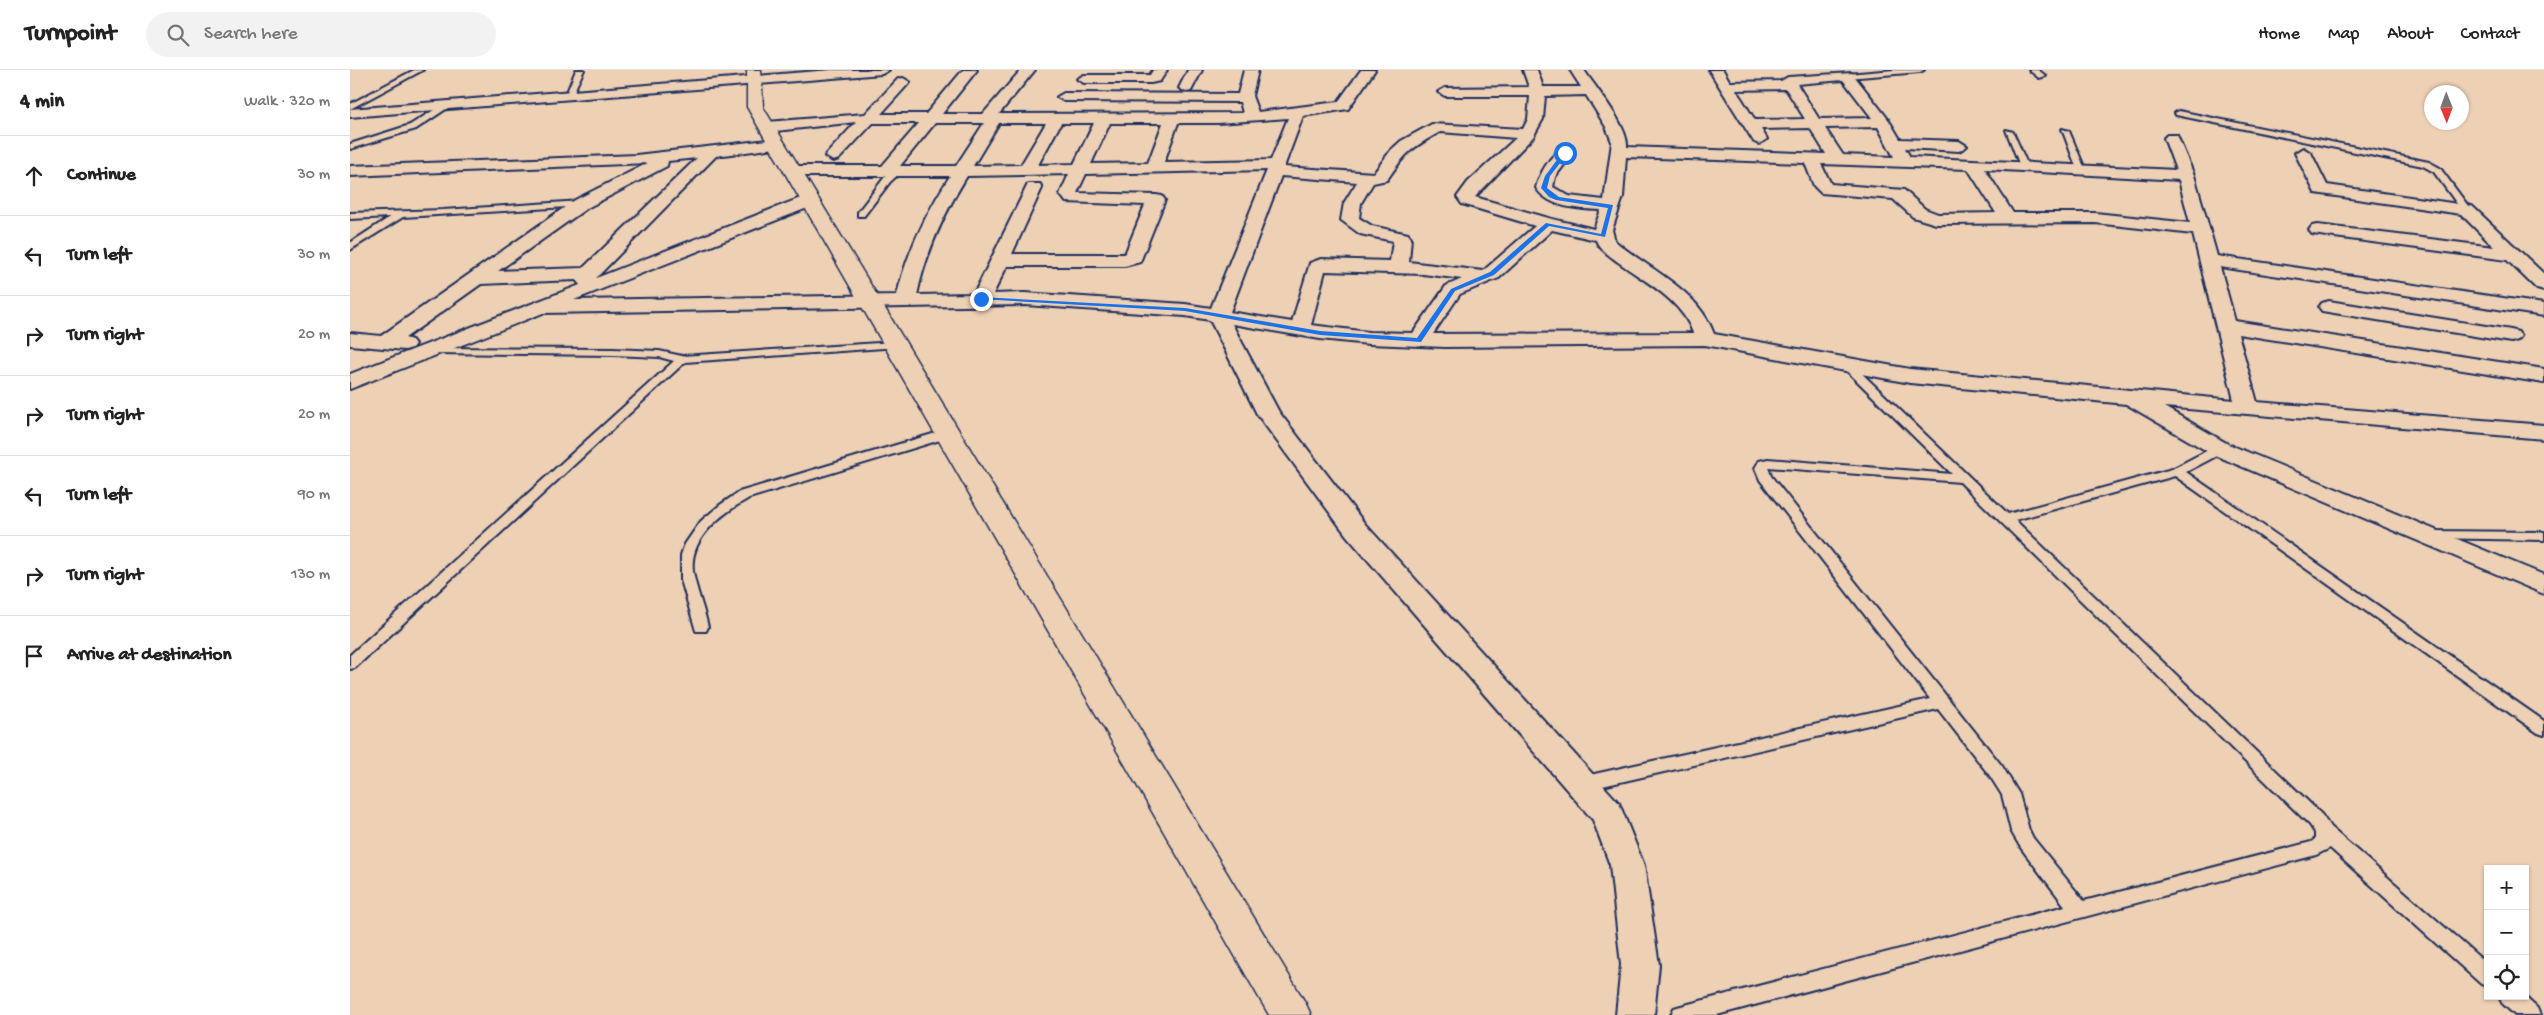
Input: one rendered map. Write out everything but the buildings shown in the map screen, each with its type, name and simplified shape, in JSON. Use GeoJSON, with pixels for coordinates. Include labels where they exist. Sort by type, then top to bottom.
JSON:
{"type":"FeatureCollection","features":[{"type":"Feature","properties":{"kind":"highway"},"geometry":{"type":"LineString","coordinates":[[753,76],[755,107],[808,201],[1291,1015]]}},
{"type":"Feature","properties":{"kind":"street"},"geometry":{"type":"LineString","coordinates":[[350,113],[568,95],[753,76],[882,70]]}},
{"type":"Feature","properties":{"kind":"street"},"geometry":{"type":"LineString","coordinates":[[892,171],[970,70]]}},
{"type":"Feature","properties":{"kind":"street"},"geometry":{"type":"LineString","coordinates":[[906,301],[911,272],[939,208],[991,119],[1028,70]]}},
{"type":"Feature","properties":{"kind":"street"},"geometry":{"type":"LineString","coordinates":[[1186,88],[1195,70]]}},
{"type":"Feature","properties":{"kind":"street"},"geometry":{"type":"LineString","coordinates":[[1251,70],[1246,93],[1252,117]]}},
{"type":"Feature","properties":{"kind":"street"},"geometry":{"type":"LineString","coordinates":[[350,171],[565,163],[710,153],[836,119],[1172,119],[1252,117],[1297,113],[1343,106],[1368,70]]}},
{"type":"Feature","properties":{"kind":"street"},"geometry":{"type":"LineString","coordinates":[[1530,70],[1538,91],[1539,115],[1528,134],[1466,197],[1468,200],[1548,224],[1604,236]]}},
{"type":"Feature","properties":{"kind":"street"},"geometry":{"type":"LineString","coordinates":[[1577,70],[1618,135],[1621,152],[1611,206],[1603,230],[1604,236],[1612,248],[1687,305],[1702,323],[1706,339]]}},
{"type":"Feature","properties":{"kind":"street"},"geometry":{"type":"LineString","coordinates":[[1716,70],[1771,158]]}},
{"type":"Feature","properties":{"kind":"street"},"geometry":{"type":"LineString","coordinates":[[1778,70],[1806,79]]}},
{"type":"Feature","properties":{"kind":"street"},"geometry":{"type":"LineString","coordinates":[[1027,169],[1051,119],[1081,74],[1155,74],[1150,86],[1246,93]]}},
{"type":"Feature","properties":{"kind":"street"},"geometry":{"type":"LineString","coordinates":[[1838,160],[1788,81],[1847,76],[1883,122],[1905,162]]}},
{"type":"Feature","properties":{"kind":"street"},"geometry":{"type":"LineString","coordinates":[[833,156],[902,82]]}},
{"type":"Feature","properties":{"kind":"street"},"geometry":{"type":"LineString","coordinates":[[792,172],[962,171],[1155,166],[1276,168],[1368,178],[1381,177],[1397,153],[1443,103],[1497,84],[1538,91],[1592,91]]}},
{"type":"Feature","properties":{"kind":"street"},"geometry":{"type":"LineString","coordinates":[[1725,86],[1790,85]]}},
{"type":"Feature","properties":{"kind":"street"},"geometry":{"type":"LineString","coordinates":[[1064,97],[1246,93]]}},
{"type":"Feature","properties":{"kind":"street"},"geometry":{"type":"LineString","coordinates":[[1443,103],[1528,134]]}},
{"type":"Feature","properties":{"kind":"street"},"geometry":{"type":"LineString","coordinates":[[1297,113],[1218,316],[1268,414],[1356,530],[1606,813],[1627,865],[1640,965],[1635,1015]]}},
{"type":"Feature","properties":{"kind":"street"},"geometry":{"type":"LineString","coordinates":[[1000,260],[1124,260],[1133,258],[1156,200],[1069,196],[1080,168],[1104,119]]}},
{"type":"Feature","properties":{"kind":"street"},"geometry":{"type":"LineString","coordinates":[[1155,166],[1172,119]]}},
{"type":"Feature","properties":{"kind":"street"},"geometry":{"type":"LineString","coordinates":[[1750,125],[1883,122]]}},
{"type":"Feature","properties":{"kind":"street"},"geometry":{"type":"LineString","coordinates":[[2172,138],[2186,175],[2248,408]]}},
{"type":"Feature","properties":{"kind":"street"},"geometry":{"type":"LineString","coordinates":[[1895,144],[2024,166],[2186,175]]}},
{"type":"Feature","properties":{"kind":"street"},"geometry":{"type":"LineString","coordinates":[[1621,152],[1905,162],[1977,157]]}},
{"type":"Feature","properties":{"kind":"street"},"geometry":{"type":"LineString","coordinates":[[476,278],[590,280],[646,217],[682,185],[710,153]]}},
{"type":"Feature","properties":{"kind":"street"},"geometry":{"type":"LineString","coordinates":[[1565,153],[1547,176],[1544,188],[1547,193],[1558,199],[1611,206]]}},
{"type":"Feature","properties":{"kind":"street"},"geometry":{"type":"LineString","coordinates":[[2303,153],[2328,203],[2334,206],[2484,227]]}},
{"type":"Feature","properties":{"kind":"street"},"geometry":{"type":"LineString","coordinates":[[387,341],[581,204],[636,174],[677,156]]}},
{"type":"Feature","properties":{"kind":"street"},"geometry":{"type":"LineString","coordinates":[[1977,157],[2009,220]]}},
{"type":"Feature","properties":{"kind":"street"},"geometry":{"type":"LineString","coordinates":[[1811,159],[1822,186],[1827,189],[1898,194],[1919,213],[1936,219],[2112,219],[2201,230]]}},
{"type":"Feature","properties":{"kind":"street"},"geometry":{"type":"LineString","coordinates":[[1368,178],[1352,204],[1349,213],[1350,220],[1366,230],[1402,238],[1400,267]]}},
{"type":"Feature","properties":{"kind":"street"},"geometry":{"type":"LineString","coordinates":[[981,299],[1034,188]]}},
{"type":"Feature","properties":{"kind":"street"},"geometry":{"type":"LineString","coordinates":[[2321,189],[2466,210],[2544,285]]}},
{"type":"Feature","properties":{"kind":"street"},"geometry":{"type":"LineString","coordinates":[[350,382],[541,307],[590,280],[808,201]]}},
{"type":"Feature","properties":{"kind":"street"},"geometry":{"type":"LineString","coordinates":[[1419,340],[1453,290],[1485,277],[1502,266],[1548,224]]}},
{"type":"Feature","properties":{"kind":"street"},"geometry":{"type":"LineString","coordinates":[[2318,230],[2513,255]]}},
{"type":"Feature","properties":{"kind":"street"},"geometry":{"type":"LineString","coordinates":[[2209,260],[2544,310]]}},
{"type":"Feature","properties":{"kind":"street"},"geometry":{"type":"LineString","coordinates":[[1300,330],[1317,267],[1327,265],[1400,267],[1485,277]]}},
{"type":"Feature","properties":{"kind":"street"},"geometry":{"type":"LineString","coordinates":[[541,307],[981,299],[1140,306],[1185,310],[1300,330],[1369,338],[1419,340],[1706,339],[1910,376],[2132,398],[2544,432]]}},
{"type":"Feature","properties":{"kind":"street"},"geometry":{"type":"LineString","coordinates":[[2487,301],[2542,376]]}},
{"type":"Feature","properties":{"kind":"street"},"geometry":{"type":"LineString","coordinates":[[2329,307],[2511,336]]}},
{"type":"Feature","properties":{"kind":"street"},"geometry":{"type":"LineString","coordinates":[[2226,326],[2542,376]]}},
{"type":"Feature","properties":{"kind":"street"},"geometry":{"type":"LineString","coordinates":[[350,339],[387,341],[433,350]]}},
{"type":"Feature","properties":{"kind":"street"},"geometry":{"type":"LineString","coordinates":[[2132,398],[2220,449],[2544,584]]}},
{"type":"Feature","properties":{"kind":"lane"},"geometry":{"type":"LineString","coordinates":[[350,107],[419,70]]}},
{"type":"Feature","properties":{"kind":"lane"},"geometry":{"type":"LineString","coordinates":[[568,95],[580,70]]}},
{"type":"Feature","properties":{"kind":"lane"},"geometry":{"type":"LineString","coordinates":[[1847,76],[1920,70]]}},
{"type":"Feature","properties":{"kind":"lane"},"geometry":{"type":"LineString","coordinates":[[2032,70],[2042,76]]}},
{"type":"Feature","properties":{"kind":"lane"},"geometry":{"type":"LineString","coordinates":[[350,147],[413,127],[448,105]]}},
{"type":"Feature","properties":{"kind":"lane"},"geometry":{"type":"LineString","coordinates":[[2179,113],[2426,164],[2437,170],[2466,210]]}},
{"type":"Feature","properties":{"kind":"lane"},"geometry":{"type":"LineString","coordinates":[[2009,132],[2024,166]]}},
{"type":"Feature","properties":{"kind":"lane"},"geometry":{"type":"LineString","coordinates":[[2065,132],[2081,169]]}},
{"type":"Feature","properties":{"kind":"lane"},"geometry":{"type":"LineString","coordinates":[[861,214],[892,171]]}},
{"type":"Feature","properties":{"kind":"lane"},"geometry":{"type":"LineString","coordinates":[[350,216],[400,215],[581,204]]}},
{"type":"Feature","properties":{"kind":"lane"},"geometry":{"type":"LineString","coordinates":[[350,247],[400,215]]}},
{"type":"Feature","properties":{"kind":"lane"},"geometry":{"type":"LineString","coordinates":[[433,350],[613,352],[659,354],[682,359],[894,345]]}},
{"type":"Feature","properties":{"kind":"lane"},"geometry":{"type":"LineString","coordinates":[[350,664],[682,359]]}},
{"type":"Feature","properties":{"kind":"lane"},"geometry":{"type":"LineString","coordinates":[[1848,366],[2007,518],[2316,820],[2324,832],[2484,974]]}},
{"type":"Feature","properties":{"kind":"lane"},"geometry":{"type":"LineString","coordinates":[[702,627],[686,567],[692,544],[707,523],[724,507],[744,495],[946,434]]}},
{"type":"Feature","properties":{"kind":"lane"},"geometry":{"type":"LineString","coordinates":[[2007,518],[2177,472],[2220,449]]}},
{"type":"Feature","properties":{"kind":"lane"},"geometry":{"type":"LineString","coordinates":[[1967,480],[1768,462],[1762,464],[1761,468],[1765,477],[1996,771],[2010,794],[2020,831],[2080,910]]}},
{"type":"Feature","properties":{"kind":"lane"},"geometry":{"type":"LineString","coordinates":[[2177,472],[2544,729]]}},
{"type":"Feature","properties":{"kind":"lane"},"geometry":{"type":"LineString","coordinates":[[2426,535],[2544,536]]}},
{"type":"Feature","properties":{"kind":"lane"},"geometry":{"type":"LineString","coordinates":[[1581,784],[1941,702]]}},
{"type":"Feature","properties":{"kind":"lane"},"geometry":{"type":"LineString","coordinates":[[1680,1015],[2316,848],[2324,842],[2324,832]]}},
{"type":"Feature","properties":{"kind":"lane"},"geometry":{"type":"LineString","coordinates":[[2513,1000],[2530,1015]]}},
{"type":"Feature","properties":{"kind":"route"},"geometry":{"type":"LineString","coordinates":[[981,299],[1024,299],[1185,310],[1320,333],[1369,338],[1419,340],[1453,290],[1492,274],[1548,224],[1604,236],[1603,230],[1611,206],[1558,199],[1547,193],[1544,188],[1547,176],[1565,153]]}}]}
